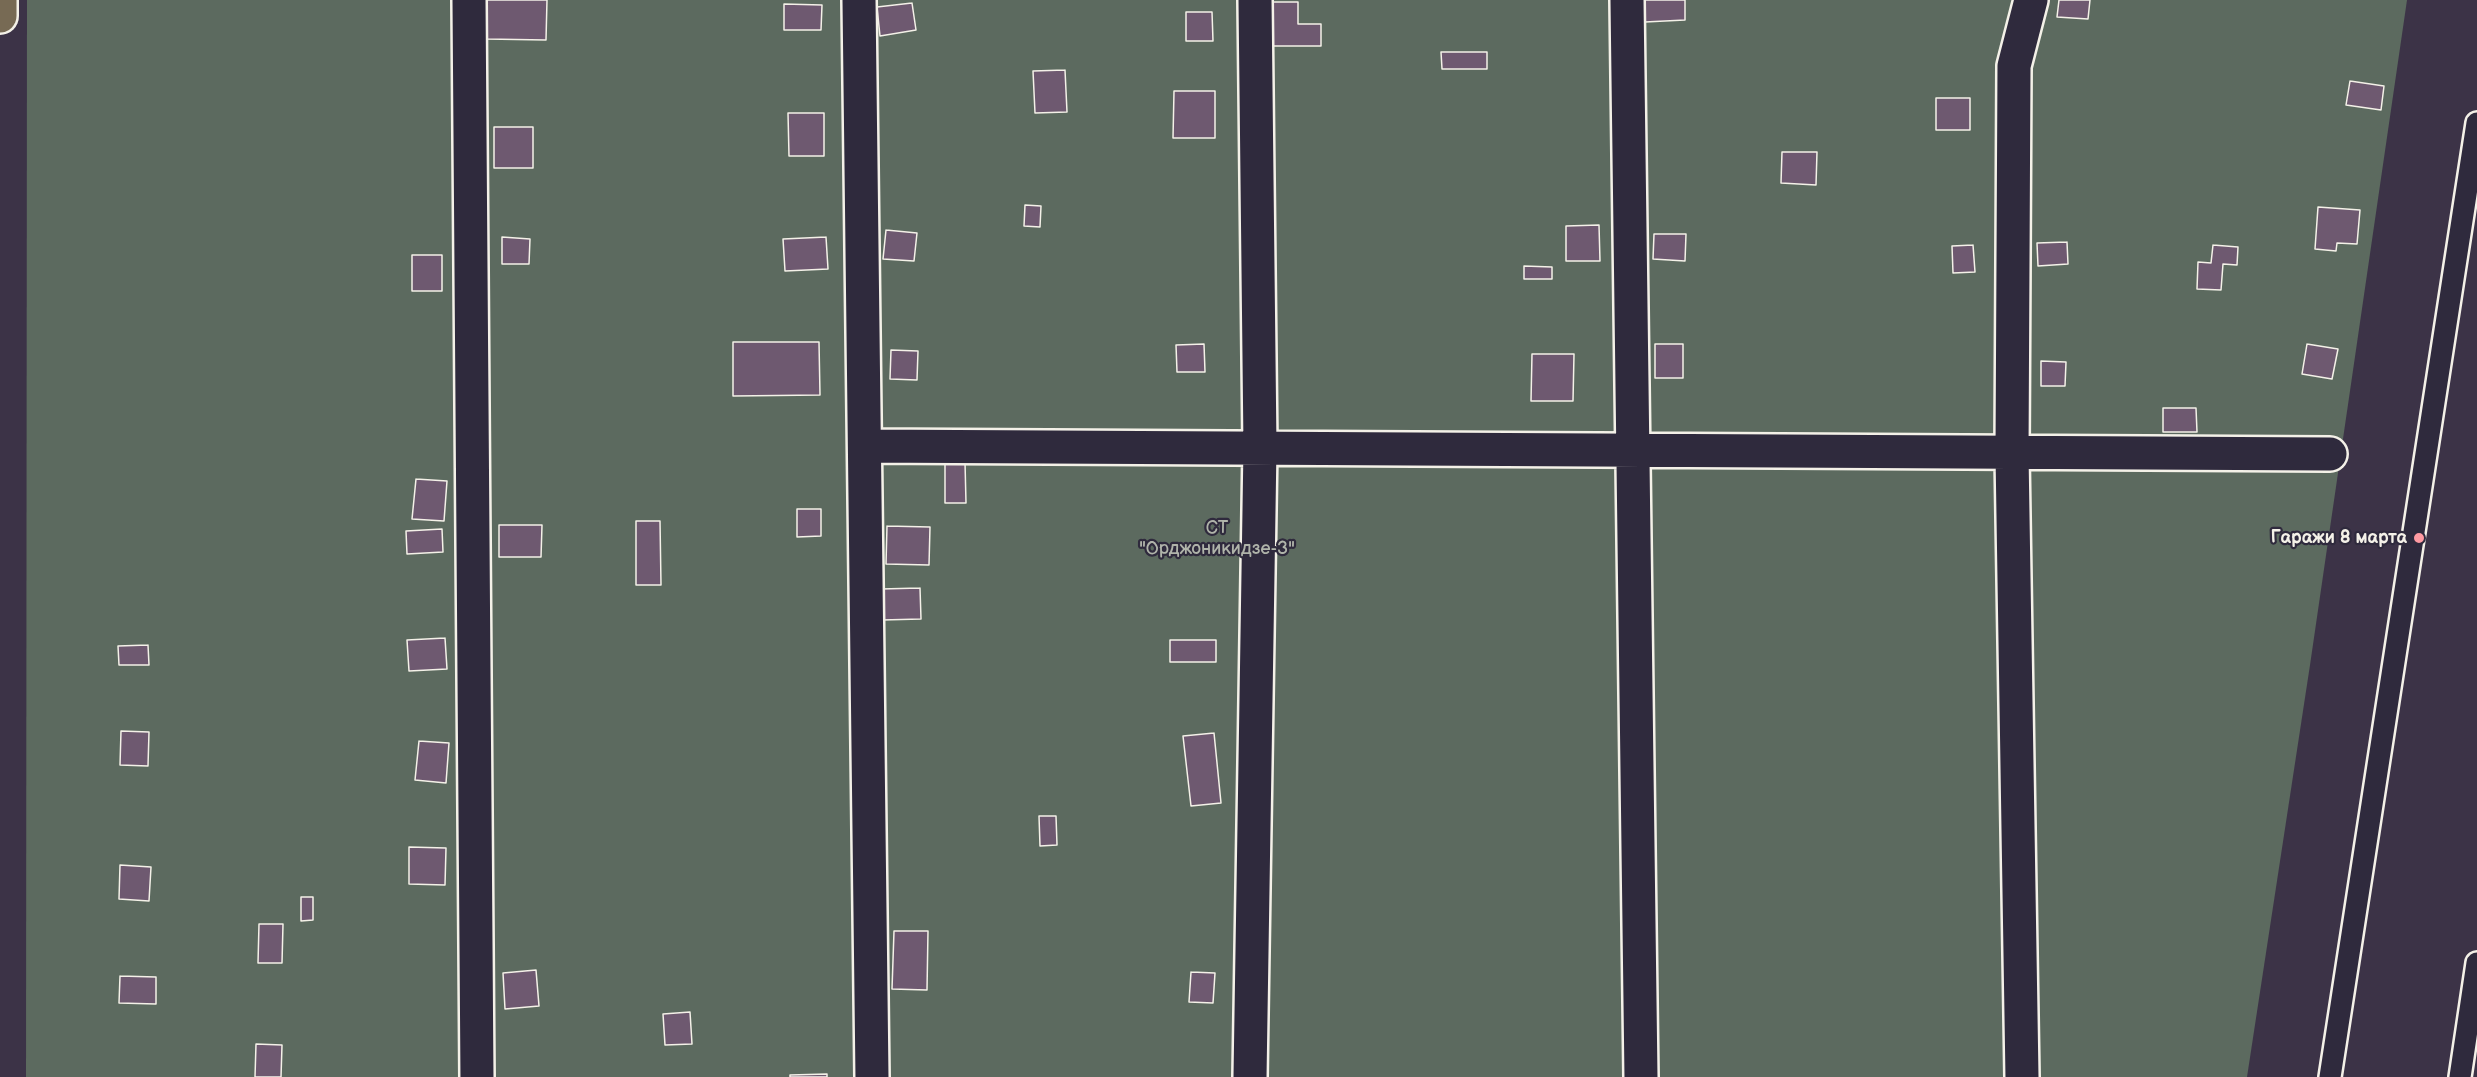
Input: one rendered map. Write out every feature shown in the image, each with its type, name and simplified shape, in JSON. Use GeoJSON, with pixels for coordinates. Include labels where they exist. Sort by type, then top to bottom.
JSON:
{"type":"FeatureCollection","features":[{"type":"Feature","properties":{"kind":"main road"},"geometry":{"type":"LineString","coordinates":[[0,0],[0,15]]}},
{"type":"Feature","properties":{"kind":"street"},"geometry":{"type":"LineString","coordinates":[[469,0],[477,1077]]}},
{"type":"Feature","properties":{"kind":"street"},"geometry":{"type":"LineString","coordinates":[[859,0],[873,1077]]}},
{"type":"Feature","properties":{"kind":"street"},"geometry":{"type":"LineString","coordinates":[[1250,1077],[1260,447],[1255,0]]}},
{"type":"Feature","properties":{"kind":"street"},"geometry":{"type":"LineString","coordinates":[[1627,0],[1641,1077]]}},
{"type":"Feature","properties":{"kind":"street"},"geometry":{"type":"LineString","coordinates":[[2022,1077],[2012,454],[2014,66],[2031,0]]}},
{"type":"Feature","properties":{"kind":"street"},"geometry":{"type":"LineString","coordinates":[[865,446],[2330,454]]}},
{"type":"Feature","properties":{"kind":"lane"},"geometry":{"type":"LineString","coordinates":[[2330,1077],[2477,123]]}},
{"type":"Feature","properties":{"kind":"lane"},"geometry":{"type":"LineString","coordinates":[[2460,1077],[2477,963]]}},
{"type":"Feature","properties":{"kind":"green space","name":"СТ \"Орджоникидзе-3\""},"geometry":{"type":"Polygon","coordinates":[[[27,0],[2407,0],[2247,1077],[26,1077],[27,0]]]}},
{"type":"Feature","properties":{"kind":"building"},"geometry":{"type":"Polygon","coordinates":[[[487,0],[547,0],[546,40],[486,39],[487,0]]]}},
{"type":"Feature","properties":{"kind":"building"},"geometry":{"type":"Polygon","coordinates":[[[1644,0],[1685,0],[1685,20],[1645,22],[1644,0]]]}},
{"type":"Feature","properties":{"kind":"building"},"geometry":{"type":"Polygon","coordinates":[[[2059,0],[2090,0],[2088,19],[2057,17],[2059,0]]]}},
{"type":"Feature","properties":{"kind":"building"},"geometry":{"type":"Polygon","coordinates":[[[1265,2],[1298,2],[1298,24],[1321,24],[1321,46],[1265,46],[1265,2]]]}},
{"type":"Feature","properties":{"kind":"building"},"geometry":{"type":"Polygon","coordinates":[[[912,3],[916,30],[880,36],[877,7],[912,3]]]}},
{"type":"Feature","properties":{"kind":"building"},"geometry":{"type":"Polygon","coordinates":[[[784,4],[822,5],[821,30],[784,30],[784,4]]]}},
{"type":"Feature","properties":{"kind":"building"},"geometry":{"type":"Polygon","coordinates":[[[1186,12],[1212,12],[1213,41],[1186,41],[1186,12]]]}},
{"type":"Feature","properties":{"kind":"building"},"geometry":{"type":"Polygon","coordinates":[[[1441,52],[1487,52],[1487,69],[1442,69],[1441,52]]]}},
{"type":"Feature","properties":{"kind":"building"},"geometry":{"type":"Polygon","coordinates":[[[1065,70],[1067,112],[1035,113],[1033,71],[1065,70]]]}},
{"type":"Feature","properties":{"kind":"building"},"geometry":{"type":"Polygon","coordinates":[[[2350,81],[2384,86],[2381,110],[2346,105],[2350,81]]]}},
{"type":"Feature","properties":{"kind":"building"},"geometry":{"type":"Polygon","coordinates":[[[1174,91],[1215,91],[1215,138],[1173,138],[1174,91]]]}},
{"type":"Feature","properties":{"kind":"building"},"geometry":{"type":"Polygon","coordinates":[[[1936,98],[1970,98],[1970,130],[1936,130],[1936,98]]]}},
{"type":"Feature","properties":{"kind":"building"},"geometry":{"type":"Polygon","coordinates":[[[788,113],[824,113],[824,156],[789,156],[788,113]]]}},
{"type":"Feature","properties":{"kind":"building"},"geometry":{"type":"Polygon","coordinates":[[[494,127],[533,127],[533,168],[494,168],[494,127]]]}},
{"type":"Feature","properties":{"kind":"building"},"geometry":{"type":"Polygon","coordinates":[[[1782,152],[1817,152],[1816,185],[1781,183],[1782,152]]]}},
{"type":"Feature","properties":{"kind":"building"},"geometry":{"type":"Polygon","coordinates":[[[1025,205],[1041,206],[1040,227],[1024,226],[1025,205]]]}},
{"type":"Feature","properties":{"kind":"building"},"geometry":{"type":"Polygon","coordinates":[[[2318,207],[2360,210],[2357,244],[2337,243],[2336,251],[2315,249],[2318,207]]]}},
{"type":"Feature","properties":{"kind":"building"},"geometry":{"type":"Polygon","coordinates":[[[1599,225],[1600,261],[1566,261],[1566,226],[1599,225]]]}},
{"type":"Feature","properties":{"kind":"building"},"geometry":{"type":"Polygon","coordinates":[[[886,230],[917,233],[914,261],[883,259],[886,230]]]}},
{"type":"Feature","properties":{"kind":"building"},"geometry":{"type":"Polygon","coordinates":[[[1654,234],[1686,234],[1685,261],[1653,259],[1654,234]]]}},
{"type":"Feature","properties":{"kind":"building"},"geometry":{"type":"Polygon","coordinates":[[[502,237],[530,239],[529,264],[502,264],[502,237]]]}},
{"type":"Feature","properties":{"kind":"building"},"geometry":{"type":"Polygon","coordinates":[[[826,237],[828,269],[785,271],[783,239],[826,237]]]}},
{"type":"Feature","properties":{"kind":"building"},"geometry":{"type":"Polygon","coordinates":[[[2067,242],[2068,264],[2038,266],[2037,243],[2067,242]]]}},
{"type":"Feature","properties":{"kind":"building"},"geometry":{"type":"Polygon","coordinates":[[[1973,245],[1975,272],[1953,273],[1952,246],[1973,245]]]}},
{"type":"Feature","properties":{"kind":"building"},"geometry":{"type":"Polygon","coordinates":[[[2213,245],[2238,247],[2237,265],[2223,264],[2221,290],[2197,289],[2198,262],[2211,263],[2213,245]]]}},
{"type":"Feature","properties":{"kind":"building"},"geometry":{"type":"Polygon","coordinates":[[[412,255],[442,255],[442,291],[412,291],[412,255]]]}},
{"type":"Feature","properties":{"kind":"building"},"geometry":{"type":"Polygon","coordinates":[[[1524,266],[1552,267],[1552,279],[1524,279],[1524,266]]]}},
{"type":"Feature","properties":{"kind":"building"},"geometry":{"type":"Polygon","coordinates":[[[733,342],[819,342],[820,395],[733,396],[733,342]]]}},
{"type":"Feature","properties":{"kind":"building"},"geometry":{"type":"Polygon","coordinates":[[[1204,344],[1205,372],[1177,372],[1176,345],[1204,344]]]}},
{"type":"Feature","properties":{"kind":"building"},"geometry":{"type":"Polygon","coordinates":[[[1655,344],[1683,344],[1683,378],[1655,378],[1655,344]]]}},
{"type":"Feature","properties":{"kind":"building"},"geometry":{"type":"Polygon","coordinates":[[[2307,344],[2338,349],[2332,379],[2302,374],[2307,344]]]}},
{"type":"Feature","properties":{"kind":"building"},"geometry":{"type":"Polygon","coordinates":[[[891,350],[918,351],[917,380],[890,379],[891,350]]]}},
{"type":"Feature","properties":{"kind":"building"},"geometry":{"type":"Polygon","coordinates":[[[1532,354],[1574,354],[1573,401],[1531,401],[1532,354]]]}},
{"type":"Feature","properties":{"kind":"building"},"geometry":{"type":"Polygon","coordinates":[[[2041,361],[2066,362],[2065,386],[2041,386],[2041,361]]]}},
{"type":"Feature","properties":{"kind":"building"},"geometry":{"type":"Polygon","coordinates":[[[2163,408],[2196,408],[2197,432],[2163,432],[2163,408]]]}},
{"type":"Feature","properties":{"kind":"building"},"geometry":{"type":"Polygon","coordinates":[[[965,462],[966,503],[945,503],[945,463],[965,462]]]}},
{"type":"Feature","properties":{"kind":"building"},"geometry":{"type":"Polygon","coordinates":[[[416,479],[447,481],[444,521],[412,519],[416,479]]]}},
{"type":"Feature","properties":{"kind":"building"},"geometry":{"type":"Polygon","coordinates":[[[797,509],[821,509],[821,536],[797,537],[797,509]]]}},
{"type":"Feature","properties":{"kind":"building"},"geometry":{"type":"Polygon","coordinates":[[[636,521],[660,521],[661,585],[636,585],[636,521]]]}},
{"type":"Feature","properties":{"kind":"building"},"geometry":{"type":"Polygon","coordinates":[[[499,525],[542,525],[541,557],[499,557],[499,525]]]}},
{"type":"Feature","properties":{"kind":"building"},"geometry":{"type":"Polygon","coordinates":[[[887,526],[930,527],[929,565],[886,564],[887,526]]]}},
{"type":"Feature","properties":{"kind":"building"},"geometry":{"type":"Polygon","coordinates":[[[442,529],[443,552],[407,554],[406,531],[442,529]]]}},
{"type":"Feature","properties":{"kind":"building"},"geometry":{"type":"Polygon","coordinates":[[[920,588],[921,619],[882,620],[881,589],[920,588]]]}},
{"type":"Feature","properties":{"kind":"building"},"geometry":{"type":"Polygon","coordinates":[[[445,638],[447,669],[409,671],[407,640],[445,638]]]}},
{"type":"Feature","properties":{"kind":"building"},"geometry":{"type":"Polygon","coordinates":[[[1170,640],[1216,640],[1216,662],[1170,662],[1170,640]]]}},
{"type":"Feature","properties":{"kind":"building"},"geometry":{"type":"Polygon","coordinates":[[[148,645],[149,665],[119,665],[118,646],[148,645]]]}},
{"type":"Feature","properties":{"kind":"building"},"geometry":{"type":"Polygon","coordinates":[[[121,731],[149,732],[148,766],[120,765],[121,731]]]}},
{"type":"Feature","properties":{"kind":"building"},"geometry":{"type":"Polygon","coordinates":[[[1214,733],[1221,803],[1191,806],[1183,736],[1214,733]]]}},
{"type":"Feature","properties":{"kind":"building"},"geometry":{"type":"Polygon","coordinates":[[[419,741],[449,743],[446,783],[415,780],[419,741]]]}},
{"type":"Feature","properties":{"kind":"building"},"geometry":{"type":"Polygon","coordinates":[[[1039,816],[1056,816],[1057,845],[1040,846],[1039,816]]]}},
{"type":"Feature","properties":{"kind":"building"},"geometry":{"type":"Polygon","coordinates":[[[409,847],[446,848],[445,885],[409,884],[409,847]]]}},
{"type":"Feature","properties":{"kind":"building"},"geometry":{"type":"Polygon","coordinates":[[[120,865],[151,867],[149,901],[119,899],[120,865]]]}},
{"type":"Feature","properties":{"kind":"building"},"geometry":{"type":"Polygon","coordinates":[[[301,897],[313,897],[313,920],[301,921],[301,897]]]}},
{"type":"Feature","properties":{"kind":"building"},"geometry":{"type":"Polygon","coordinates":[[[259,924],[283,924],[282,963],[258,963],[259,924]]]}},
{"type":"Feature","properties":{"kind":"building"},"geometry":{"type":"Polygon","coordinates":[[[894,931],[928,931],[927,990],[892,989],[894,931]]]}},
{"type":"Feature","properties":{"kind":"building"},"geometry":{"type":"Polygon","coordinates":[[[536,970],[539,1006],[505,1009],[503,973],[536,970]]]}},
{"type":"Feature","properties":{"kind":"building"},"geometry":{"type":"Polygon","coordinates":[[[1191,972],[1215,973],[1213,1003],[1189,1002],[1191,972]]]}},
{"type":"Feature","properties":{"kind":"building"},"geometry":{"type":"Polygon","coordinates":[[[120,976],[156,977],[156,1004],[119,1003],[120,976]]]}},
{"type":"Feature","properties":{"kind":"building"},"geometry":{"type":"Polygon","coordinates":[[[690,1012],[692,1044],[665,1045],[663,1014],[690,1012]]]}},
{"type":"Feature","properties":{"kind":"building"},"geometry":{"type":"Polygon","coordinates":[[[256,1044],[282,1045],[281,1077],[255,1077],[256,1044]]]}},
{"type":"Feature","properties":{"kind":"building"},"geometry":{"type":"Polygon","coordinates":[[[827,1074],[827,1077],[790,1077],[790,1075],[827,1074]]]}},
{"type":"Feature","properties":{"kind":"place","name":"Гаражи 8 марта"},"geometry":{"type":"Point","coordinates":[2419,538]}}]}
